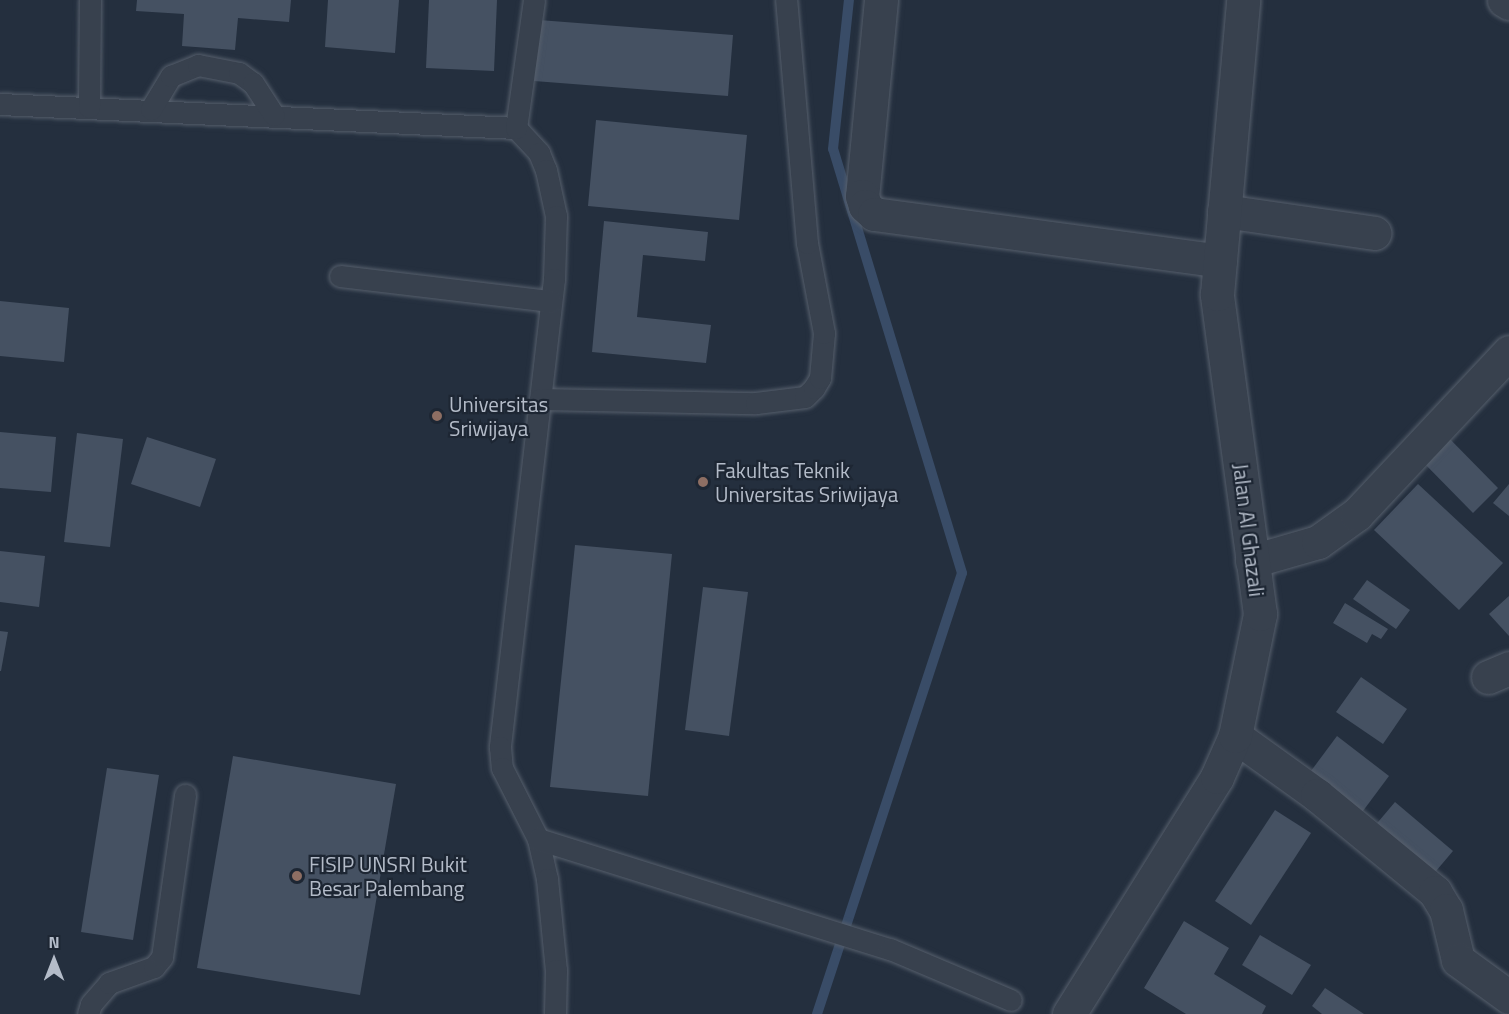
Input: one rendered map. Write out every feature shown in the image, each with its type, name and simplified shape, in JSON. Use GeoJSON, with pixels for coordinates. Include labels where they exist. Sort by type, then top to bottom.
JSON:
{"type":"FeatureCollection","features":[{"type":"Feature","properties":{"kind":"street"},"geometry":{"type":"LineString","coordinates":[[880,0],[862,196],[865,206],[874,214],[1220,261]]}},
{"type":"Feature","properties":{"kind":"street","name":"Jalan Al Ghazali"},"geometry":{"type":"LineString","coordinates":[[1069,1014],[1195,815],[1235,736],[1260,614],[1217,294],[1243,0]]}},
{"type":"Feature","properties":{"kind":"street"},"geometry":{"type":"LineString","coordinates":[[1504,0],[1509,3]]}},
{"type":"Feature","properties":{"kind":"street"},"geometry":{"type":"LineString","coordinates":[[1224,211],[1374,233]]}},
{"type":"Feature","properties":{"kind":"street"},"geometry":{"type":"LineString","coordinates":[[1252,561],[1318,542],[1357,514],[1509,352]]}},
{"type":"Feature","properties":{"kind":"street"},"geometry":{"type":"LineString","coordinates":[[1235,736],[1317,795],[1435,892],[1446,910],[1458,960],[1505,986]]}},
{"type":"Feature","properties":{"kind":"lane"},"geometry":{"type":"LineString","coordinates":[[89,107],[90,0]]}},
{"type":"Feature","properties":{"kind":"lane"},"geometry":{"type":"LineString","coordinates":[[516,128],[534,0]]}},
{"type":"Feature","properties":{"kind":"lane"},"geometry":{"type":"LineString","coordinates":[[540,399],[756,403],[805,397],[814,388],[820,378],[824,333],[807,243],[786,0]]}},
{"type":"Feature","properties":{"kind":"lane"},"geometry":{"type":"LineString","coordinates":[[151,109],[171,76],[198,65],[239,73],[253,83],[274,115]]}},
{"type":"Feature","properties":{"kind":"lane"},"geometry":{"type":"LineString","coordinates":[[0,104],[151,109],[516,128],[539,153],[546,170],[556,216],[551,301],[500,731],[502,768],[538,839],[550,913],[555,1014]]}},
{"type":"Feature","properties":{"kind":"lane"},"geometry":{"type":"LineString","coordinates":[[340,276],[551,301]]}},
{"type":"Feature","properties":{"kind":"lane"},"geometry":{"type":"LineString","coordinates":[[88,1014],[91,1004],[109,983],[154,967],[162,957],[185,795]]}},
{"type":"Feature","properties":{"kind":"lane"},"geometry":{"type":"LineString","coordinates":[[538,839],[890,949],[1011,1000]]}},
{"type":"Feature","properties":{"kind":"building"},"geometry":{"type":"Polygon","coordinates":[[[137,0],[291,0],[289,22],[238,18],[235,50],[182,46],[184,14],[136,11],[137,0]]]}},
{"type":"Feature","properties":{"kind":"building"},"geometry":{"type":"Polygon","coordinates":[[[328,0],[399,0],[395,53],[325,47],[328,0]]]}},
{"type":"Feature","properties":{"kind":"building"},"geometry":{"type":"Polygon","coordinates":[[[429,0],[497,0],[494,71],[426,68],[429,0]]]}},
{"type":"Feature","properties":{"kind":"building"},"geometry":{"type":"Polygon","coordinates":[[[539,20],[733,35],[728,96],[534,81],[539,20]]]}},
{"type":"Feature","properties":{"kind":"building"},"geometry":{"type":"Polygon","coordinates":[[[596,120],[747,135],[739,220],[588,206],[596,120]]]}},
{"type":"Feature","properties":{"kind":"building"},"geometry":{"type":"Polygon","coordinates":[[[604,221],[708,232],[705,261],[643,255],[637,317],[711,325],[706,363],[592,352],[604,221]]]}},
{"type":"Feature","properties":{"kind":"building"},"geometry":{"type":"Polygon","coordinates":[[[0,301],[69,308],[64,362],[0,356],[0,301]]]}},
{"type":"Feature","properties":{"kind":"building"},"geometry":{"type":"Polygon","coordinates":[[[0,432],[56,437],[51,492],[0,488],[0,432]]]}},
{"type":"Feature","properties":{"kind":"building"},"geometry":{"type":"Polygon","coordinates":[[[77,433],[123,439],[110,547],[64,542],[77,433]]]}},
{"type":"Feature","properties":{"kind":"building"},"geometry":{"type":"Polygon","coordinates":[[[1445,434],[1498,488],[1473,513],[1420,459],[1445,434]]]}},
{"type":"Feature","properties":{"kind":"building"},"geometry":{"type":"Polygon","coordinates":[[[147,437],[216,459],[200,507],[131,484],[147,437]]]}},
{"type":"Feature","properties":{"kind":"building"},"geometry":{"type":"Polygon","coordinates":[[[1418,484],[1503,563],[1459,610],[1374,530],[1418,484]]]}},
{"type":"Feature","properties":{"kind":"building"},"geometry":{"type":"Polygon","coordinates":[[[1509,484],[1509,516],[1493,503],[1509,484]]]}},
{"type":"Feature","properties":{"kind":"building"},"geometry":{"type":"Polygon","coordinates":[[[575,545],[672,554],[648,796],[550,787],[575,545]]]}},
{"type":"Feature","properties":{"kind":"building"},"geometry":{"type":"Polygon","coordinates":[[[0,551],[45,556],[39,607],[0,602],[0,551]]]}},
{"type":"Feature","properties":{"kind":"building"},"geometry":{"type":"Polygon","coordinates":[[[1367,580],[1410,610],[1396,629],[1353,599],[1367,580]]]}},
{"type":"Feature","properties":{"kind":"building"},"geometry":{"type":"Polygon","coordinates":[[[703,587],[748,592],[729,736],[685,730],[703,587]]]}},
{"type":"Feature","properties":{"kind":"building"},"geometry":{"type":"Polygon","coordinates":[[[1509,596],[1509,636],[1489,614],[1509,596]]]}},
{"type":"Feature","properties":{"kind":"building"},"geometry":{"type":"Polygon","coordinates":[[[1345,603],[1388,629],[1381,639],[1372,634],[1367,643],[1333,623],[1345,603]]]}},
{"type":"Feature","properties":{"kind":"building"},"geometry":{"type":"Polygon","coordinates":[[[0,631],[8,632],[1,671],[0,671],[0,631]]]}},
{"type":"Feature","properties":{"kind":"building"},"geometry":{"type":"Polygon","coordinates":[[[1361,677],[1407,709],[1383,744],[1336,712],[1361,677]]]}},
{"type":"Feature","properties":{"kind":"building"},"geometry":{"type":"Polygon","coordinates":[[[1337,736],[1389,776],[1360,815],[1308,775],[1337,736]]]}},
{"type":"Feature","properties":{"kind":"building","name":"FISIP UNSRI Bukit Besar Palembang"},"geometry":{"type":"Polygon","coordinates":[[[233,756],[396,784],[360,995],[197,968],[233,756]]]}},
{"type":"Feature","properties":{"kind":"building"},"geometry":{"type":"Polygon","coordinates":[[[107,768],[159,775],[133,940],[81,932],[107,768]]]}},
{"type":"Feature","properties":{"kind":"building"},"geometry":{"type":"Polygon","coordinates":[[[1395,802],[1453,851],[1431,877],[1373,828],[1395,802]]]}},
{"type":"Feature","properties":{"kind":"building"},"geometry":{"type":"Polygon","coordinates":[[[1275,810],[1311,833],[1251,925],[1215,901],[1275,810]]]}},
{"type":"Feature","properties":{"kind":"building"},"geometry":{"type":"Polygon","coordinates":[[[1184,921],[1229,948],[1214,974],[1266,1006],[1262,1014],[1186,1014],[1144,988],[1184,921]]]}},
{"type":"Feature","properties":{"kind":"building"},"geometry":{"type":"Polygon","coordinates":[[[1260,935],[1311,965],[1292,995],[1242,965],[1260,935]]]}},
{"type":"Feature","properties":{"kind":"building"},"geometry":{"type":"Polygon","coordinates":[[[1325,988],[1364,1014],[1322,1014],[1312,1006],[1325,988]]]}},
{"type":"Feature","properties":{"kind":"waterway"},"geometry":{"type":"LineString","coordinates":[[817,1014],[962,573],[833,149],[849,0]]}},
{"type":"Feature","properties":{"kind":"place","name":"Universitas Sriwijaya"},"geometry":{"type":"Point","coordinates":[437,416]}},
{"type":"Feature","properties":{"kind":"place","name":"Fakultas Teknik Universitas Sriwijaya"},"geometry":{"type":"Point","coordinates":[703,482]}},
{"type":"Feature","properties":{"kind":"place","name":"FISIP UNSRI Bukit Besar Palembang"},"geometry":{"type":"Point","coordinates":[297,876]}}]}
